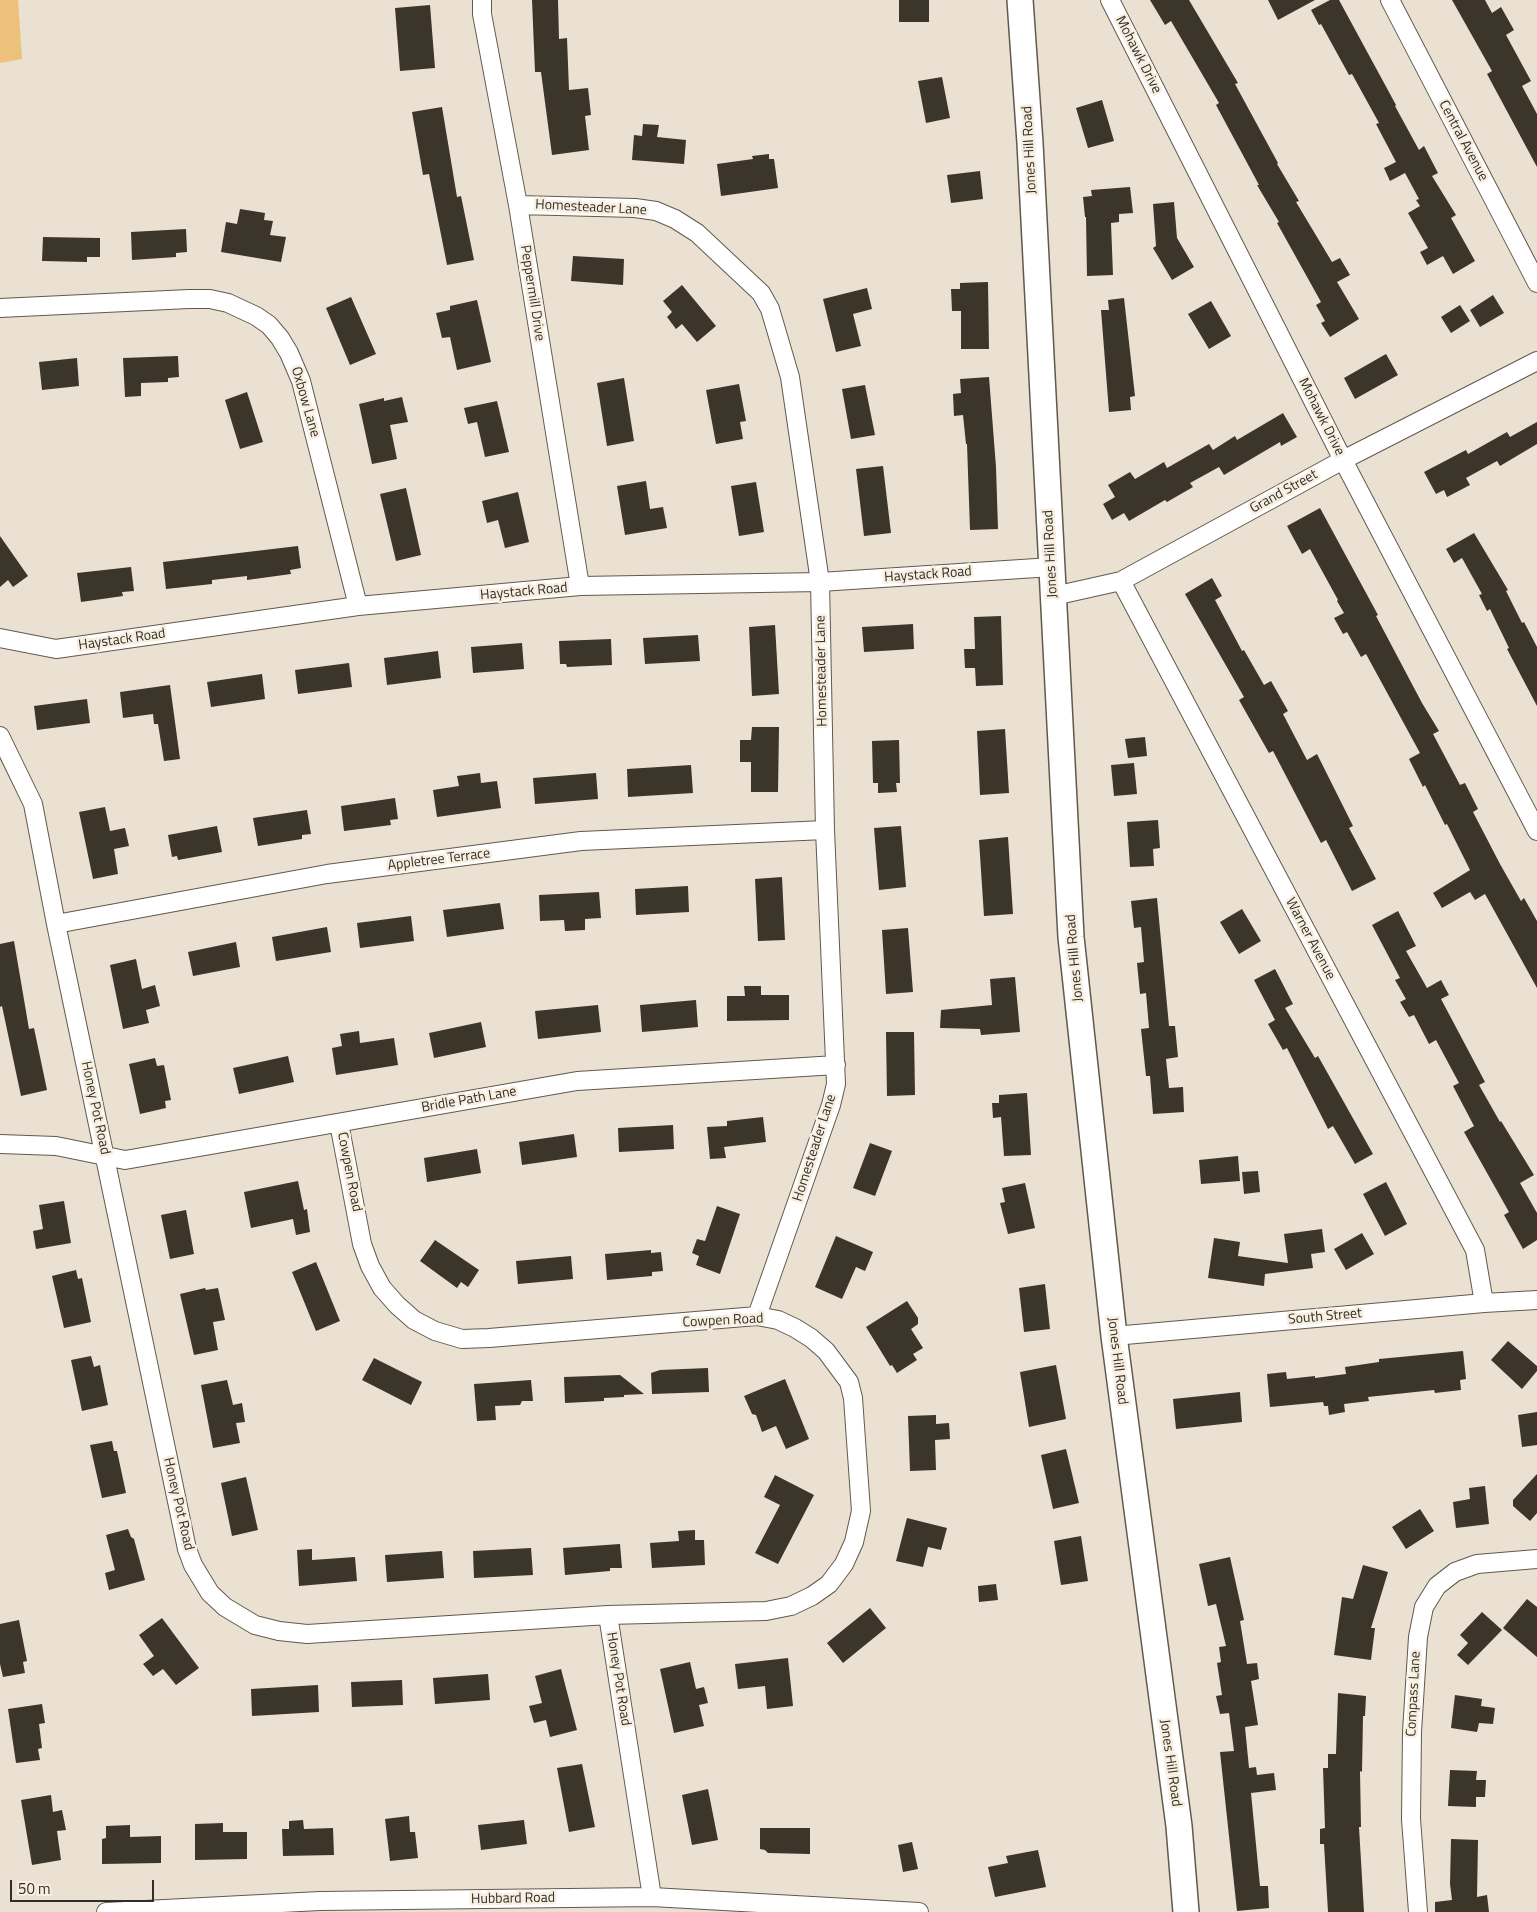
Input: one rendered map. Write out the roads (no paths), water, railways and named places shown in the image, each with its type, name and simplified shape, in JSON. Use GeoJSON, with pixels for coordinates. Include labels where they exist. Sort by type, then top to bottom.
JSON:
{"type":"FeatureCollection","features":[{"type":"Feature","properties":{"kind":"main road","name":"Jones Hill Road"},"geometry":{"type":"LineString","coordinates":[[1020,0],[1030,143],[1072,937],[1114,1336],[1179,1826],[1186,1912]]}},
{"type":"Feature","properties":{"kind":"street","name":"Peppermill Drive"},"geometry":{"type":"LineString","coordinates":[[482,0],[482,14],[518,205],[580,586]]}},
{"type":"Feature","properties":{"kind":"street","name":"Mohawk Drive"},"geometry":{"type":"LineString","coordinates":[[1110,0],[1343,460],[1537,831]]}},
{"type":"Feature","properties":{"kind":"street","name":"Central Avenue"},"geometry":{"type":"LineString","coordinates":[[1390,0],[1537,283]]}},
{"type":"Feature","properties":{"kind":"street","name":"Homesteader Lane"},"geometry":{"type":"LineString","coordinates":[[518,205],[635,208],[656,211],[675,219],[697,233],[760,293],[770,309],[790,377],[820,582],[825,830],[836,1084],[831,1105],[757,1316]]}},
{"type":"Feature","properties":{"kind":"street","name":"Oxbow Lane"},"geometry":{"type":"LineString","coordinates":[[0,308],[210,299],[228,303],[244,310],[268,325],[280,338],[289,353],[301,380],[358,606]]}},
{"type":"Feature","properties":{"kind":"street","name":"Grand Street"},"geometry":{"type":"LineString","coordinates":[[1054,596],[1121,580],[1343,460],[1537,361]]}},
{"type":"Feature","properties":{"kind":"street","name":"Haystack Road"},"geometry":{"type":"LineString","coordinates":[[0,638],[56,649],[358,606],[580,586],[820,582],[1052,567]]}},
{"type":"Feature","properties":{"kind":"street","name":"Warner Avenue"},"geometry":{"type":"LineString","coordinates":[[1121,580],[1474,1250],[1484,1303]]}},
{"type":"Feature","properties":{"kind":"street","name":"Honey Pot Road"},"geometry":{"type":"LineString","coordinates":[[0,736],[33,804],[56,924],[187,1549],[200,1579],[210,1593],[225,1607],[256,1625],[279,1631],[307,1634],[608,1615],[652,1897]]}},
{"type":"Feature","properties":{"kind":"street","name":"Appletree Terrace"},"geometry":{"type":"LineString","coordinates":[[56,924],[327,874],[581,841],[825,830]]}},
{"type":"Feature","properties":{"kind":"street","name":"Bridle Path Lane"},"geometry":{"type":"LineString","coordinates":[[0,1144],[56,1146],[125,1160],[577,1081],[836,1065]]}},
{"type":"Feature","properties":{"kind":"street","name":"Cowpen Road"},"geometry":{"type":"LineString","coordinates":[[339,1123],[362,1244],[370,1266],[382,1288],[397,1305],[414,1320],[435,1331],[462,1339],[490,1338],[757,1316],[778,1320],[810,1338],[826,1351],[849,1382],[853,1398],[861,1511],[854,1542],[844,1564],[830,1584],[812,1596],[791,1606],[766,1611],[608,1615]]}},
{"type":"Feature","properties":{"kind":"street","name":"South Street"},"geometry":{"type":"LineString","coordinates":[[1114,1336],[1484,1303],[1537,1300]]}},
{"type":"Feature","properties":{"kind":"street","name":"Compass Lane"},"geometry":{"type":"LineString","coordinates":[[1418,1912],[1412,1819],[1412,1732],[1418,1637],[1424,1607],[1437,1586],[1454,1572],[1477,1564],[1537,1559]]}},
{"type":"Feature","properties":{"kind":"street","name":"Hubbard Road"},"geometry":{"type":"LineString","coordinates":[[106,1912],[320,1901],[652,1897],[919,1912]]}}]}
